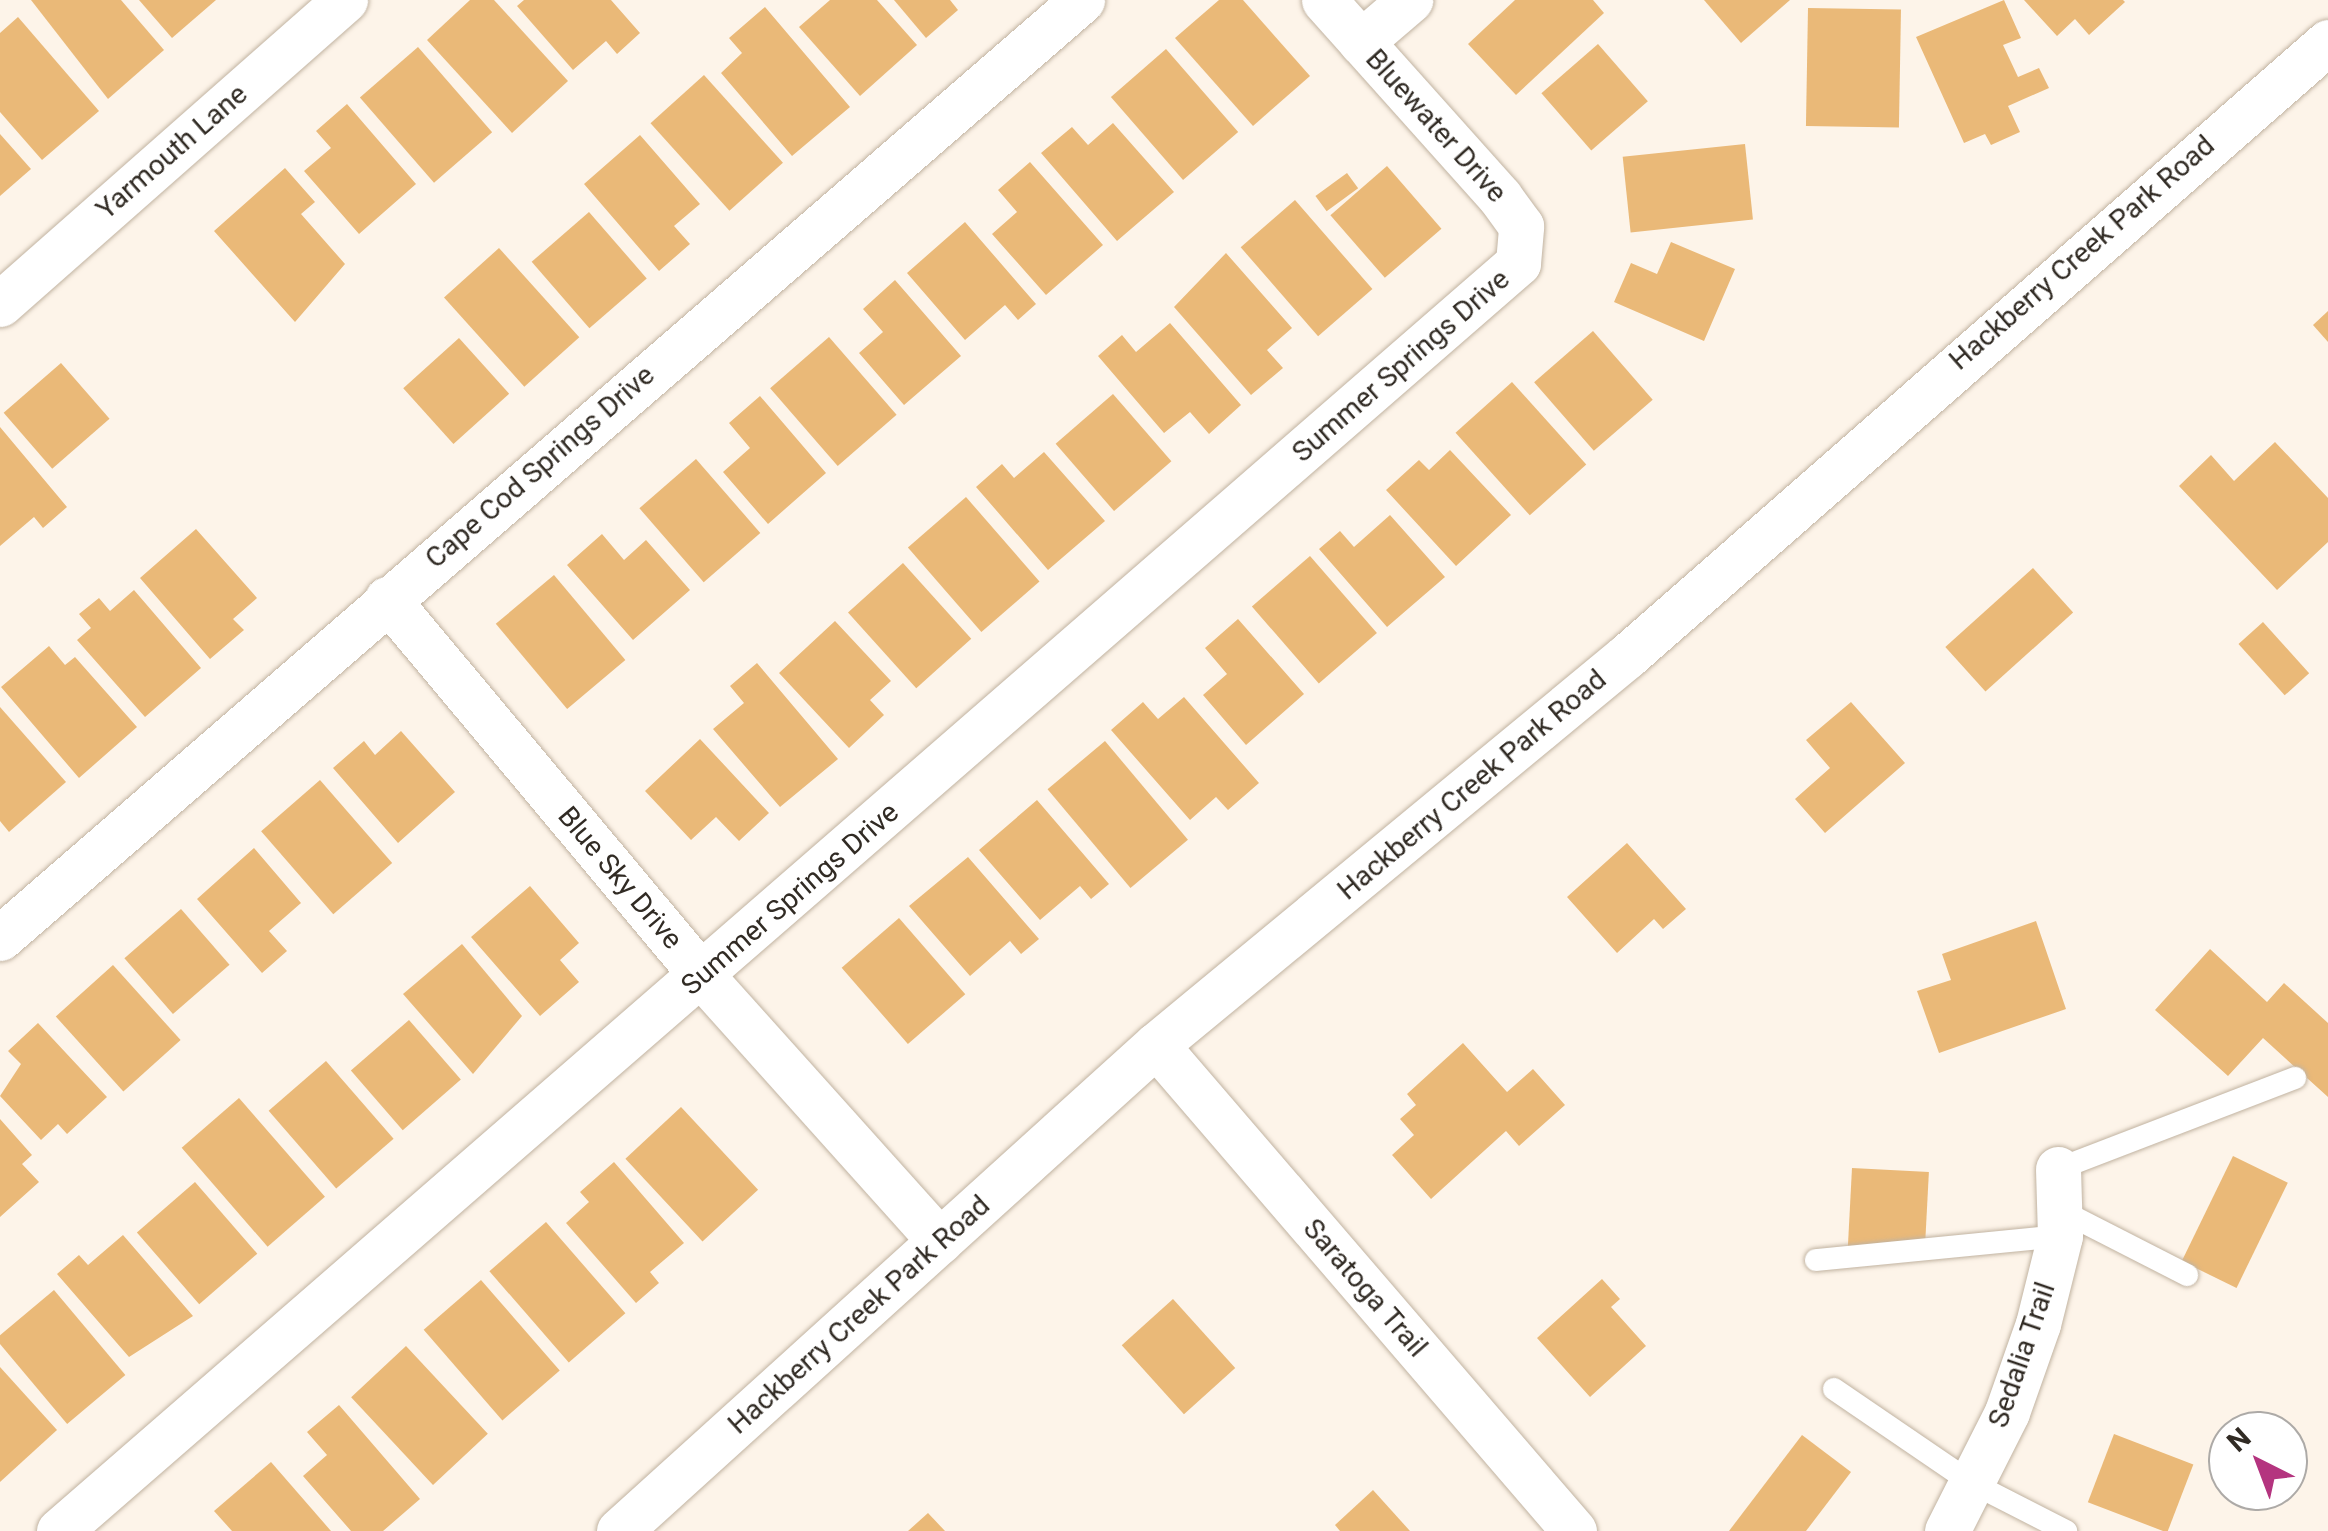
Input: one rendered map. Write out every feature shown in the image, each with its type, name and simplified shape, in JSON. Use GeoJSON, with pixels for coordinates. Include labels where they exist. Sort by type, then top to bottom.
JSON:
{"type":"FeatureCollection","features":[{"type":"Feature","properties":{"kind":"street","name":"Yarmouth Lane"},"geometry":{"type":"LineString","coordinates":[[0,304],[345,0]]}},
{"type":"Feature","properties":{"kind":"street","name":"Cape Cod Springs Drive"},"geometry":{"type":"LineString","coordinates":[[0,938],[1082,0]]}},
{"type":"Feature","properties":{"kind":"street","name":"Bluewater Drive"},"geometry":{"type":"LineString","coordinates":[[1324,0],[1521,226],[1518,263]]}},
{"type":"Feature","properties":{"kind":"street"},"geometry":{"type":"LineString","coordinates":[[1360,42],[1410,0]]}},
{"type":"Feature","properties":{"kind":"street","name":"Hackberry Creek Park Road"},"geometry":{"type":"LineString","coordinates":[[619,1531],[1156,1045],[1627,656],[2328,42]]}},
{"type":"Feature","properties":{"kind":"street","name":"Summer Springs Drive"},"geometry":{"type":"LineString","coordinates":[[59,1531],[1518,263]]}},
{"type":"Feature","properties":{"kind":"street","name":"Blue Sky Drive"},"geometry":{"type":"LineString","coordinates":[[387,599],[702,976],[940,1241]]}},
{"type":"Feature","properties":{"kind":"street","name":"Saratoga Trail"},"geometry":{"type":"LineString","coordinates":[[1156,1045],[1574,1531]]}},
{"type":"Feature","properties":{"kind":"street","name":"Sedalia Trail"},"geometry":{"type":"LineString","coordinates":[[1946,1531],[2007,1412],[2059,1205]]}},
{"type":"Feature","properties":{"kind":"lane"},"geometry":{"type":"LineString","coordinates":[[1816,1260],[2059,1205],[2296,1078]]}},
{"type":"Feature","properties":{"kind":"lane"},"geometry":{"type":"LineString","coordinates":[[2059,1205],[2187,1275]]}},
{"type":"Feature","properties":{"kind":"lane"},"geometry":{"type":"LineString","coordinates":[[1834,1389],[1972,1483],[2066,1531]]}},
{"type":"Feature","properties":{"kind":"building"},"geometry":{"type":"Polygon","coordinates":[[[31,0],[121,0],[164,50],[108,99],[31,0]]]}},
{"type":"Feature","properties":{"kind":"building"},"geometry":{"type":"Polygon","coordinates":[[[139,0],[216,0],[172,38],[139,0]]]}},
{"type":"Feature","properties":{"kind":"building"},"geometry":{"type":"Polygon","coordinates":[[[470,0],[494,0],[568,81],[512,133],[427,40],[470,0]]]}},
{"type":"Feature","properties":{"kind":"building"},"geometry":{"type":"Polygon","coordinates":[[[524,0],[611,0],[640,33],[617,54],[606,41],[573,70],[517,6],[524,0]]]}},
{"type":"Feature","properties":{"kind":"building"},"geometry":{"type":"Polygon","coordinates":[[[830,0],[877,0],[917,45],[860,96],[799,27],[830,0]]]}},
{"type":"Feature","properties":{"kind":"building"},"geometry":{"type":"Polygon","coordinates":[[[894,0],[950,0],[958,10],[926,38],[894,0]]]}},
{"type":"Feature","properties":{"kind":"building"},"geometry":{"type":"Polygon","coordinates":[[[1219,0],[1243,0],[1310,76],[1253,126],[1175,38],[1219,0]]]}},
{"type":"Feature","properties":{"kind":"building"},"geometry":{"type":"Polygon","coordinates":[[[1515,0],[1593,0],[1604,13],[1516,95],[1468,44],[1515,0]]]}},
{"type":"Feature","properties":{"kind":"building"},"geometry":{"type":"Polygon","coordinates":[[[1704,0],[1790,0],[1741,43],[1704,0]]]}},
{"type":"Feature","properties":{"kind":"building"},"geometry":{"type":"Polygon","coordinates":[[[2004,0],[2021,38],[2003,45],[2018,77],[2039,68],[2049,88],[2008,106],[2020,132],[1991,145],[1985,134],[1964,143],[1916,37],[2004,0]]]}},
{"type":"Feature","properties":{"kind":"building"},"geometry":{"type":"Polygon","coordinates":[[[2024,0],[2125,2],[2089,35],[2075,19],[2057,36],[2024,0]]]}},
{"type":"Feature","properties":{"kind":"building"},"geometry":{"type":"Polygon","coordinates":[[[765,7],[850,107],[792,156],[721,73],[742,53],[729,38],[765,7]]]}},
{"type":"Feature","properties":{"kind":"building"},"geometry":{"type":"Polygon","coordinates":[[[1808,8],[1901,10],[1899,128],[1806,126],[1808,8]]]}},
{"type":"Feature","properties":{"kind":"building"},"geometry":{"type":"Polygon","coordinates":[[[18,17],[99,111],[42,160],[0,112],[0,33],[18,17]]]}},
{"type":"Feature","properties":{"kind":"building"},"geometry":{"type":"Polygon","coordinates":[[[1598,44],[1648,101],[1591,151],[1541,93],[1598,44]]]}},
{"type":"Feature","properties":{"kind":"building"},"geometry":{"type":"Polygon","coordinates":[[[418,47],[492,132],[434,183],[360,98],[418,47]]]}},
{"type":"Feature","properties":{"kind":"building"},"geometry":{"type":"Polygon","coordinates":[[[1166,49],[1238,132],[1183,180],[1111,97],[1166,49]]]}},
{"type":"Feature","properties":{"kind":"building"},"geometry":{"type":"Polygon","coordinates":[[[704,75],[783,163],[729,211],[650,123],[704,75]]]}},
{"type":"Feature","properties":{"kind":"building"},"geometry":{"type":"Polygon","coordinates":[[[347,104],[416,184],[359,234],[304,171],[331,148],[316,131],[347,104]]]}},
{"type":"Feature","properties":{"kind":"building"},"geometry":{"type":"Polygon","coordinates":[[[1113,123],[1174,192],[1117,241],[1041,153],[1072,127],[1088,145],[1113,123]]]}},
{"type":"Feature","properties":{"kind":"building"},"geometry":{"type":"Polygon","coordinates":[[[0,134],[31,169],[0,196],[0,134]]]}},
{"type":"Feature","properties":{"kind":"building"},"geometry":{"type":"Polygon","coordinates":[[[640,135],[700,204],[674,226],[690,244],[659,271],[584,184],[640,135]]]}},
{"type":"Feature","properties":{"kind":"building"},"geometry":{"type":"Polygon","coordinates":[[[1745,144],[1753,220],[1631,232],[1623,157],[1745,144]]]}},
{"type":"Feature","properties":{"kind":"building"},"geometry":{"type":"Polygon","coordinates":[[[1030,162],[1103,245],[1046,295],[992,234],[1017,212],[998,190],[1030,162]]]}},
{"type":"Feature","properties":{"kind":"building"},"geometry":{"type":"Polygon","coordinates":[[[1387,166],[1441,229],[1385,278],[1330,215],[1387,166]]]}},
{"type":"Feature","properties":{"kind":"building"},"geometry":{"type":"Polygon","coordinates":[[[285,168],[315,202],[301,214],[345,264],[295,322],[214,231],[285,168]]]}},
{"type":"Feature","properties":{"kind":"building"},"geometry":{"type":"Polygon","coordinates":[[[1347,173],[1358,188],[1327,211],[1315,196],[1347,173]]]}},
{"type":"Feature","properties":{"kind":"building"},"geometry":{"type":"Polygon","coordinates":[[[1295,200],[1372,289],[1318,336],[1241,247],[1295,200]]]}},
{"type":"Feature","properties":{"kind":"building"},"geometry":{"type":"Polygon","coordinates":[[[589,212],[647,278],[589,328],[532,262],[589,212]]]}},
{"type":"Feature","properties":{"kind":"building"},"geometry":{"type":"Polygon","coordinates":[[[965,222],[1036,304],[1018,320],[1005,305],[965,340],[907,273],[965,222]]]}},
{"type":"Feature","properties":{"kind":"building"},"geometry":{"type":"Polygon","coordinates":[[[1671,242],[1735,269],[1704,341],[1614,302],[1631,263],[1657,274],[1671,242]]]}},
{"type":"Feature","properties":{"kind":"building"},"geometry":{"type":"Polygon","coordinates":[[[499,248],[579,337],[524,387],[444,298],[499,248]]]}},
{"type":"Feature","properties":{"kind":"building"},"geometry":{"type":"Polygon","coordinates":[[[1226,253],[1292,328],[1267,350],[1283,368],[1251,395],[1174,307],[1226,253]]]}},
{"type":"Feature","properties":{"kind":"building"},"geometry":{"type":"Polygon","coordinates":[[[895,280],[961,356],[904,405],[859,353],[883,332],[863,309],[895,280]]]}},
{"type":"Feature","properties":{"kind":"building"},"geometry":{"type":"Polygon","coordinates":[[[2328,311],[2328,342],[2313,325],[2328,311]]]}},
{"type":"Feature","properties":{"kind":"building"},"geometry":{"type":"Polygon","coordinates":[[[1170,323],[1241,405],[1209,434],[1190,412],[1164,433],[1098,356],[1122,335],[1136,352],[1170,323]]]}},
{"type":"Feature","properties":{"kind":"building"},"geometry":{"type":"Polygon","coordinates":[[[1593,331],[1653,400],[1594,451],[1534,382],[1593,331]]]}},
{"type":"Feature","properties":{"kind":"building"},"geometry":{"type":"Polygon","coordinates":[[[829,337],[897,415],[838,466],[770,388],[829,337]]]}},
{"type":"Feature","properties":{"kind":"building"},"geometry":{"type":"Polygon","coordinates":[[[459,338],[509,394],[453,444],[403,388],[459,338]]]}},
{"type":"Feature","properties":{"kind":"building"},"geometry":{"type":"Polygon","coordinates":[[[61,363],[110,419],[52,469],[4,413],[61,363]]]}},
{"type":"Feature","properties":{"kind":"building"},"geometry":{"type":"Polygon","coordinates":[[[1512,382],[1586,464],[1530,515],[1456,433],[1512,382]]]}},
{"type":"Feature","properties":{"kind":"building"},"geometry":{"type":"Polygon","coordinates":[[[1113,394],[1171,461],[1114,511],[1056,444],[1113,394]]]}},
{"type":"Feature","properties":{"kind":"building"},"geometry":{"type":"Polygon","coordinates":[[[760,396],[826,473],[768,524],[723,472],[750,448],[729,423],[760,396]]]}},
{"type":"Feature","properties":{"kind":"building"},"geometry":{"type":"Polygon","coordinates":[[[0,427],[67,507],[43,528],[34,517],[0,546],[0,427]]]}},
{"type":"Feature","properties":{"kind":"building"},"geometry":{"type":"Polygon","coordinates":[[[2275,442],[2328,498],[2328,542],[2277,590],[2179,486],[2211,455],[2234,481],[2275,442]]]}},
{"type":"Feature","properties":{"kind":"building"},"geometry":{"type":"Polygon","coordinates":[[[1450,450],[1511,515],[1456,566],[1386,490],[1419,460],[1429,470],[1450,450]]]}},
{"type":"Feature","properties":{"kind":"building"},"geometry":{"type":"Polygon","coordinates":[[[1044,452],[1105,521],[1048,570],[976,487],[1002,464],[1014,478],[1044,452]]]}},
{"type":"Feature","properties":{"kind":"building"},"geometry":{"type":"Polygon","coordinates":[[[696,459],[760,533],[704,582],[639,508],[696,459]]]}},
{"type":"Feature","properties":{"kind":"building"},"geometry":{"type":"Polygon","coordinates":[[[966,497],[1039,582],[981,632],[908,548],[966,497]]]}},
{"type":"Feature","properties":{"kind":"building"},"geometry":{"type":"Polygon","coordinates":[[[1390,515],[1445,577],[1387,627],[1319,549],[1340,531],[1354,547],[1390,515]]]}},
{"type":"Feature","properties":{"kind":"building"},"geometry":{"type":"Polygon","coordinates":[[[196,529],[257,598],[233,619],[244,630],[210,659],[140,578],[196,529]]]}},
{"type":"Feature","properties":{"kind":"building"},"geometry":{"type":"Polygon","coordinates":[[[602,534],[624,560],[646,540],[690,590],[633,640],[567,565],[602,534]]]}},
{"type":"Feature","properties":{"kind":"building"},"geometry":{"type":"Polygon","coordinates":[[[1310,556],[1377,633],[1319,683],[1252,607],[1310,556]]]}},
{"type":"Feature","properties":{"kind":"building"},"geometry":{"type":"Polygon","coordinates":[[[903,563],[971,639],[916,688],[848,613],[903,563]]]}},
{"type":"Feature","properties":{"kind":"building"},"geometry":{"type":"Polygon","coordinates":[[[2033,568],[2073,613],[1985,692],[1945,647],[2033,568]]]}},
{"type":"Feature","properties":{"kind":"building"},"geometry":{"type":"Polygon","coordinates":[[[554,575],[625,660],[567,709],[496,624],[554,575]]]}},
{"type":"Feature","properties":{"kind":"building"},"geometry":{"type":"Polygon","coordinates":[[[134,590],[201,668],[145,717],[77,640],[91,628],[79,614],[99,598],[110,611],[134,590]]]}},
{"type":"Feature","properties":{"kind":"building"},"geometry":{"type":"Polygon","coordinates":[[[1238,619],[1304,694],[1246,745],[1203,695],[1227,674],[1205,648],[1238,619]]]}},
{"type":"Feature","properties":{"kind":"building"},"geometry":{"type":"Polygon","coordinates":[[[835,621],[891,681],[870,700],[884,715],[849,748],[779,673],[835,621]]]}},
{"type":"Feature","properties":{"kind":"building"},"geometry":{"type":"Polygon","coordinates":[[[2263,622],[2309,673],[2285,695],[2238,644],[2263,622]]]}},
{"type":"Feature","properties":{"kind":"building"},"geometry":{"type":"Polygon","coordinates":[[[49,646],[65,665],[75,657],[137,727],[79,778],[1,687],[49,646]]]}},
{"type":"Feature","properties":{"kind":"building"},"geometry":{"type":"Polygon","coordinates":[[[757,663],[838,759],[780,807],[713,729],[744,703],[730,686],[757,663]]]}},
{"type":"Feature","properties":{"kind":"building"},"geometry":{"type":"Polygon","coordinates":[[[1184,697],[1259,783],[1228,810],[1216,797],[1190,820],[1111,730],[1143,702],[1158,719],[1184,697]]]}},
{"type":"Feature","properties":{"kind":"building"},"geometry":{"type":"Polygon","coordinates":[[[1851,702],[1905,763],[1825,833],[1795,799],[1830,768],[1806,740],[1851,702]]]}},
{"type":"Feature","properties":{"kind":"building"},"geometry":{"type":"Polygon","coordinates":[[[0,707],[66,782],[9,832],[0,821],[0,707]]]}},
{"type":"Feature","properties":{"kind":"building"},"geometry":{"type":"Polygon","coordinates":[[[401,731],[455,792],[398,843],[333,768],[364,741],[375,755],[401,731]]]}},
{"type":"Feature","properties":{"kind":"building"},"geometry":{"type":"Polygon","coordinates":[[[700,739],[769,813],[739,841],[716,817],[691,840],[645,791],[700,739]]]}},
{"type":"Feature","properties":{"kind":"building"},"geometry":{"type":"Polygon","coordinates":[[[1105,741],[1188,840],[1130,888],[1048,789],[1105,741]]]}},
{"type":"Feature","properties":{"kind":"building"},"geometry":{"type":"Polygon","coordinates":[[[320,780],[392,863],[333,914],[261,831],[320,780]]]}},
{"type":"Feature","properties":{"kind":"building"},"geometry":{"type":"Polygon","coordinates":[[[1037,800],[1109,884],[1091,899],[1080,886],[1040,920],[979,850],[1037,800]]]}},
{"type":"Feature","properties":{"kind":"building"},"geometry":{"type":"Polygon","coordinates":[[[1627,843],[1686,909],[1663,929],[1654,919],[1617,953],[1567,897],[1627,843]]]}},
{"type":"Feature","properties":{"kind":"building"},"geometry":{"type":"Polygon","coordinates":[[[254,848],[301,903],[269,931],[287,951],[262,973],[197,899],[254,848]]]}},
{"type":"Feature","properties":{"kind":"building"},"geometry":{"type":"Polygon","coordinates":[[[968,857],[1039,939],[1021,954],[1010,941],[970,976],[909,906],[968,857]]]}},
{"type":"Feature","properties":{"kind":"building"},"geometry":{"type":"Polygon","coordinates":[[[530,886],[579,943],[560,960],[579,982],[540,1016],[471,937],[530,886]]]}},
{"type":"Feature","properties":{"kind":"building"},"geometry":{"type":"Polygon","coordinates":[[[181,909],[230,965],[173,1014],[124,958],[181,909]]]}},
{"type":"Feature","properties":{"kind":"building"},"geometry":{"type":"Polygon","coordinates":[[[899,918],[965,994],[908,1044],[842,968],[899,918]]]}},
{"type":"Feature","properties":{"kind":"building"},"geometry":{"type":"Polygon","coordinates":[[[2036,921],[2066,1009],[1939,1053],[1917,991],[1951,980],[1942,954],[2036,921]]]}},
{"type":"Feature","properties":{"kind":"building"},"geometry":{"type":"Polygon","coordinates":[[[462,944],[522,1016],[473,1074],[403,994],[462,944]]]}},
{"type":"Feature","properties":{"kind":"building"},"geometry":{"type":"Polygon","coordinates":[[[2210,949],[2267,1002],[2284,983],[2328,1023],[2328,1097],[2263,1038],[2228,1076],[2155,1010],[2210,949]]]}},
{"type":"Feature","properties":{"kind":"building"},"geometry":{"type":"Polygon","coordinates":[[[113,965],[181,1040],[123,1092],[56,1017],[113,965]]]}},
{"type":"Feature","properties":{"kind":"building"},"geometry":{"type":"Polygon","coordinates":[[[409,1020],[461,1080],[403,1130],[351,1071],[409,1020]]]}},
{"type":"Feature","properties":{"kind":"building"},"geometry":{"type":"Polygon","coordinates":[[[38,1023],[107,1097],[67,1134],[58,1124],[41,1140],[0,1096],[21,1064],[8,1051],[38,1023]]]}},
{"type":"Feature","properties":{"kind":"building"},"geometry":{"type":"Polygon","coordinates":[[[1463,1043],[1507,1092],[1533,1069],[1565,1105],[1519,1146],[1506,1131],[1431,1199],[1392,1155],[1414,1135],[1400,1119],[1416,1105],[1407,1094],[1463,1043]]]}},
{"type":"Feature","properties":{"kind":"building"},"geometry":{"type":"Polygon","coordinates":[[[326,1061],[394,1139],[336,1189],[269,1111],[326,1061]]]}},
{"type":"Feature","properties":{"kind":"building"},"geometry":{"type":"Polygon","coordinates":[[[239,1098],[325,1197],[268,1247],[182,1148],[239,1098]]]}},
{"type":"Feature","properties":{"kind":"building"},"geometry":{"type":"Polygon","coordinates":[[[681,1107],[758,1190],[702,1241],[625,1159],[681,1107]]]}},
{"type":"Feature","properties":{"kind":"building"},"geometry":{"type":"Polygon","coordinates":[[[0,1119],[32,1155],[22,1164],[39,1182],[0,1217],[0,1119]]]}},
{"type":"Feature","properties":{"kind":"building"},"geometry":{"type":"Polygon","coordinates":[[[2233,1156],[2288,1183],[2237,1288],[2182,1261],[2233,1156]]]}},
{"type":"Feature","properties":{"kind":"building"},"geometry":{"type":"Polygon","coordinates":[[[614,1162],[684,1243],[650,1272],[659,1283],[636,1303],[566,1223],[589,1202],[580,1192],[614,1162]]]}},
{"type":"Feature","properties":{"kind":"building"},"geometry":{"type":"Polygon","coordinates":[[[1852,1168],[1929,1172],[1925,1250],[1848,1246],[1852,1168]]]}},
{"type":"Feature","properties":{"kind":"building"},"geometry":{"type":"Polygon","coordinates":[[[195,1182],[257,1254],[199,1304],[137,1233],[195,1182]]]}},
{"type":"Feature","properties":{"kind":"building"},"geometry":{"type":"Polygon","coordinates":[[[546,1222],[625,1313],[569,1363],[489,1271],[546,1222]]]}},
{"type":"Feature","properties":{"kind":"building"},"geometry":{"type":"Polygon","coordinates":[[[123,1235],[193,1316],[129,1357],[57,1274],[79,1255],[88,1265],[123,1235]]]}},
{"type":"Feature","properties":{"kind":"building"},"geometry":{"type":"Polygon","coordinates":[[[1602,1279],[1620,1299],[1611,1307],[1646,1346],[1590,1397],[1537,1338],[1602,1279]]]}},
{"type":"Feature","properties":{"kind":"building"},"geometry":{"type":"Polygon","coordinates":[[[481,1280],[560,1371],[502,1420],[424,1330],[481,1280]]]}},
{"type":"Feature","properties":{"kind":"building"},"geometry":{"type":"Polygon","coordinates":[[[54,1290],[125,1375],[67,1424],[0,1344],[0,1335],[54,1290]]]}},
{"type":"Feature","properties":{"kind":"building"},"geometry":{"type":"Polygon","coordinates":[[[1173,1299],[1235,1368],[1184,1414],[1122,1345],[1173,1299]]]}},
{"type":"Feature","properties":{"kind":"building"},"geometry":{"type":"Polygon","coordinates":[[[406,1346],[488,1434],[433,1485],[351,1397],[406,1346]]]}},
{"type":"Feature","properties":{"kind":"building"},"geometry":{"type":"Polygon","coordinates":[[[0,1367],[57,1430],[0,1482],[0,1367]]]}},
{"type":"Feature","properties":{"kind":"building"},"geometry":{"type":"Polygon","coordinates":[[[339,1405],[420,1499],[383,1531],[351,1531],[303,1476],[327,1455],[307,1432],[339,1405]]]}},
{"type":"Feature","properties":{"kind":"building"},"geometry":{"type":"Polygon","coordinates":[[[2114,1434],[2193,1464],[2168,1531],[2088,1502],[2114,1434]]]}},
{"type":"Feature","properties":{"kind":"building"},"geometry":{"type":"Polygon","coordinates":[[[1802,1435],[1851,1472],[1806,1531],[1729,1531],[1802,1435]]]}},
{"type":"Feature","properties":{"kind":"building"},"geometry":{"type":"Polygon","coordinates":[[[271,1462],[331,1531],[232,1531],[214,1511],[271,1462]]]}},
{"type":"Feature","properties":{"kind":"building"},"geometry":{"type":"Polygon","coordinates":[[[1373,1490],[1410,1531],[1340,1531],[1335,1525],[1373,1490]]]}},
{"type":"Feature","properties":{"kind":"building"},"geometry":{"type":"Polygon","coordinates":[[[928,1513],[945,1531],[908,1531],[928,1513]]]}}]}
